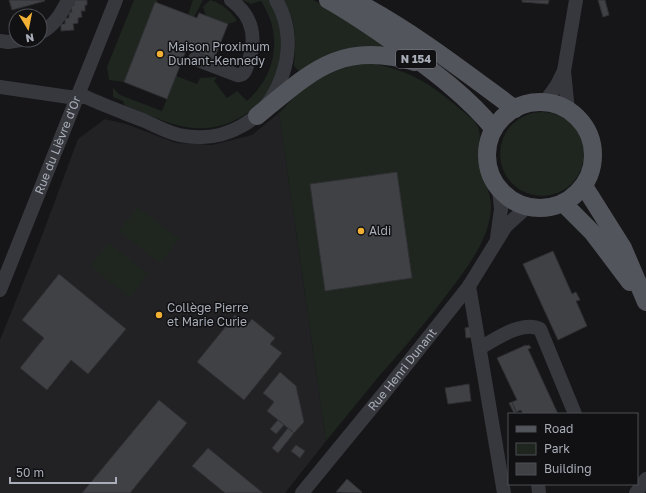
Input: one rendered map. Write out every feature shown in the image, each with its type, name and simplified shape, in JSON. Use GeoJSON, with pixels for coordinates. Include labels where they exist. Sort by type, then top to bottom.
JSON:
{"type":"FeatureCollection","features":[{"type":"Feature","properties":{"kind":"main road","name":"N 154"},"geometry":{"type":"LineString","coordinates":[[328,0],[379,32],[430,69],[480,112],[494,129]]}},
{"type":"Feature","properties":{"kind":"main road","name":"N 154"},"geometry":{"type":"LineString","coordinates":[[353,0],[374,11],[431,48],[515,109]]}},
{"type":"Feature","properties":{"kind":"main road"},"geometry":{"type":"LineString","coordinates":[[257,116],[312,72],[340,59],[360,55],[379,55],[404,59],[430,69]]}},
{"type":"Feature","properties":{"kind":"main road"},"geometry":{"type":"LineString","coordinates":[[544,103],[557,105],[568,111],[581,122],[590,137],[593,154],[591,171],[584,186],[563,204],[545,208],[527,207],[512,200],[499,189],[491,175],[487,160],[488,144],[494,129],[503,118],[515,109],[529,104],[544,103]]}},
{"type":"Feature","properties":{"kind":"main road"},"geometry":{"type":"LineString","coordinates":[[584,186],[623,248],[646,302]]}},
{"type":"Feature","properties":{"kind":"main road"},"geometry":{"type":"LineString","coordinates":[[563,204],[593,232],[646,305]]}},
{"type":"Feature","properties":{"kind":"street"},"geometry":{"type":"LineString","coordinates":[[48,28],[61,15],[68,0]]}},
{"type":"Feature","properties":{"kind":"street","name":"Rue du Lièvre d'Or"},"geometry":{"type":"LineString","coordinates":[[0,290],[116,0]]}},
{"type":"Feature","properties":{"kind":"street"},"geometry":{"type":"LineString","coordinates":[[195,59],[240,76],[244,73],[253,51],[253,33],[245,14],[231,0]]}},
{"type":"Feature","properties":{"kind":"street"},"geometry":{"type":"LineString","coordinates":[[0,87],[69,97],[86,97],[172,133],[187,136],[211,136],[223,134],[245,124],[257,116],[280,83],[287,56],[288,40],[282,11],[276,0]]}},
{"type":"Feature","properties":{"kind":"street"},"geometry":{"type":"LineString","coordinates":[[568,111],[564,71],[576,0]]}},
{"type":"Feature","properties":{"kind":"street"},"geometry":{"type":"LineString","coordinates":[[544,103],[557,85],[564,71]]}},
{"type":"Feature","properties":{"kind":"street"},"geometry":{"type":"LineString","coordinates":[[496,242],[501,209],[499,189]]}},
{"type":"Feature","properties":{"kind":"street","name":"Rue Henri Dunant"},"geometry":{"type":"LineString","coordinates":[[302,493],[469,286],[506,226],[527,207]]}},
{"type":"Feature","properties":{"kind":"street"},"geometry":{"type":"LineString","coordinates":[[469,286],[504,493]]}},
{"type":"Feature","properties":{"kind":"street"},"geometry":{"type":"LineString","coordinates":[[480,348],[518,328],[534,326],[540,329],[575,413]]}},
{"type":"Feature","properties":{"kind":"street"},"geometry":{"type":"LineString","coordinates":[[636,493],[646,479]]}},
{"type":"Feature","properties":{"kind":"shaded area","name":"Collège Pierre et Marie Curie"},"geometry":{"type":"Polygon","coordinates":[[[279,113],[326,441],[285,493],[0,493],[0,340],[40,241],[78,139],[105,119],[126,124],[176,143],[212,145],[252,135],[279,113]]]}},
{"type":"Feature","properties":{"kind":"green space"},"geometry":{"type":"Polygon","coordinates":[[[134,0],[157,0],[158,3],[155,2],[124,82],[109,80],[107,67],[134,0]]]}},
{"type":"Feature","properties":{"kind":"green space"},"geometry":{"type":"Polygon","coordinates":[[[193,0],[203,0],[194,17],[188,15],[193,0]]]}},
{"type":"Feature","properties":{"kind":"green space"},"geometry":{"type":"Polygon","coordinates":[[[210,0],[225,8],[237,21],[228,24],[206,16],[203,7],[210,0]]]}},
{"type":"Feature","properties":{"kind":"green space"},"geometry":{"type":"Polygon","coordinates":[[[242,0],[270,0],[283,37],[276,77],[265,96],[249,112],[230,123],[219,126],[208,128],[186,127],[176,125],[124,105],[123,101],[113,97],[113,88],[120,95],[162,111],[176,76],[197,84],[200,78],[217,77],[214,81],[227,98],[237,91],[247,101],[265,79],[274,54],[274,40],[268,14],[261,1],[251,4],[242,0]]]}},
{"type":"Feature","properties":{"kind":"green space"},"geometry":{"type":"Polygon","coordinates":[[[283,0],[313,0],[388,48],[299,71],[294,66],[295,44],[293,24],[289,11],[283,0]]]}},
{"type":"Feature","properties":{"kind":"green space"},"geometry":{"type":"Polygon","coordinates":[[[371,63],[398,70],[419,79],[439,92],[475,122],[480,135],[480,166],[490,196],[491,209],[482,241],[465,271],[408,343],[326,441],[279,113],[300,91],[332,67],[371,63]]]}},
{"type":"Feature","properties":{"kind":"green space"},"geometry":{"type":"Polygon","coordinates":[[[542,112],[550,113],[565,119],[577,131],[583,146],[583,162],[577,177],[565,189],[550,195],[542,196],[534,195],[519,189],[507,177],[501,162],[500,154],[501,146],[507,131],[519,119],[534,113],[542,112]]]}},
{"type":"Feature","properties":{"kind":"green space"},"geometry":{"type":"Polygon","coordinates":[[[138,207],[179,239],[160,263],[119,231],[138,207]]]}},
{"type":"Feature","properties":{"kind":"green space"},"geometry":{"type":"Polygon","coordinates":[[[109,243],[148,274],[130,298],[90,266],[109,243]]]}},
{"type":"Feature","properties":{"kind":"building"},"geometry":{"type":"Polygon","coordinates":[[[9,0],[45,1],[19,8],[11,8],[9,0]]]}},
{"type":"Feature","properties":{"kind":"building"},"geometry":{"type":"Polygon","coordinates":[[[74,0],[87,0],[85,11],[81,11],[82,17],[78,18],[78,23],[73,24],[74,30],[61,31],[61,24],[65,24],[65,18],[69,18],[69,12],[72,12],[71,6],[74,5],[74,0]]]}},
{"type":"Feature","properties":{"kind":"building"},"geometry":{"type":"Polygon","coordinates":[[[522,0],[549,0],[548,4],[522,2],[522,0]]]}},
{"type":"Feature","properties":{"kind":"building"},"geometry":{"type":"Polygon","coordinates":[[[598,0],[605,0],[609,15],[603,17],[598,0]]]}},
{"type":"Feature","properties":{"kind":"building","name":"Maison Proximum Dunant-Kennedy"},"geometry":{"type":"Polygon","coordinates":[[[155,2],[197,18],[199,13],[228,24],[214,59],[187,48],[167,99],[124,82],[155,2]]]}},
{"type":"Feature","properties":{"kind":"building","name":"Aldi"},"geometry":{"type":"Polygon","coordinates":[[[397,172],[412,278],[325,291],[310,184],[397,172]]]}},
{"type":"Feature","properties":{"kind":"building"},"geometry":{"type":"Polygon","coordinates":[[[553,251],[572,294],[576,292],[580,300],[576,301],[587,326],[558,340],[523,264],[553,251]]]}},
{"type":"Feature","properties":{"kind":"building"},"geometry":{"type":"Polygon","coordinates":[[[59,274],[126,329],[88,374],[71,360],[47,390],[20,368],[44,338],[22,320],[59,274]]]}},
{"type":"Feature","properties":{"kind":"building"},"geometry":{"type":"Polygon","coordinates":[[[235,315],[247,325],[252,319],[275,338],[270,344],[282,353],[244,400],[197,362],[235,315]]]}},
{"type":"Feature","properties":{"kind":"building"},"geometry":{"type":"Polygon","coordinates":[[[473,326],[475,337],[466,338],[465,328],[473,326]]]}},
{"type":"Feature","properties":{"kind":"building"},"geometry":{"type":"Polygon","coordinates":[[[529,345],[531,348],[528,349],[558,413],[522,413],[521,410],[516,412],[512,402],[517,400],[497,358],[529,345]]]}},
{"type":"Feature","properties":{"kind":"building"},"geometry":{"type":"Polygon","coordinates":[[[280,372],[296,386],[304,422],[294,433],[267,411],[274,402],[263,393],[280,372]]]}},
{"type":"Feature","properties":{"kind":"building"},"geometry":{"type":"Polygon","coordinates":[[[469,384],[471,401],[448,404],[445,388],[469,384]]]}},
{"type":"Feature","properties":{"kind":"building"},"geometry":{"type":"Polygon","coordinates":[[[159,400],[187,423],[130,493],[82,493],[159,400]]]}},
{"type":"Feature","properties":{"kind":"building"},"geometry":{"type":"Polygon","coordinates":[[[512,402],[516,412],[514,413],[509,403],[512,402]]]}},
{"type":"Feature","properties":{"kind":"building"},"geometry":{"type":"Polygon","coordinates":[[[278,420],[284,425],[276,434],[270,429],[278,420]]]}},
{"type":"Feature","properties":{"kind":"building"},"geometry":{"type":"Polygon","coordinates":[[[288,428],[294,433],[278,453],[272,448],[288,428]]]}},
{"type":"Feature","properties":{"kind":"building"},"geometry":{"type":"Polygon","coordinates":[[[296,445],[305,451],[300,458],[291,451],[296,445]]]}},
{"type":"Feature","properties":{"kind":"building"},"geometry":{"type":"Polygon","coordinates":[[[208,448],[263,493],[225,493],[192,466],[208,448]]]}},
{"type":"Feature","properties":{"kind":"building"},"geometry":{"type":"Polygon","coordinates":[[[347,479],[362,492],[336,492],[347,479]]]}},
{"type":"Feature","properties":{"kind":"place","name":"Maison Proximum Dunant-Kennedy"},"geometry":{"type":"Point","coordinates":[160,54]}},
{"type":"Feature","properties":{"kind":"place","name":"Aldi"},"geometry":{"type":"Point","coordinates":[361,231]}},
{"type":"Feature","properties":{"kind":"place","name":"Collège Pierre et Marie Curie"},"geometry":{"type":"Point","coordinates":[159,315]}}]}
